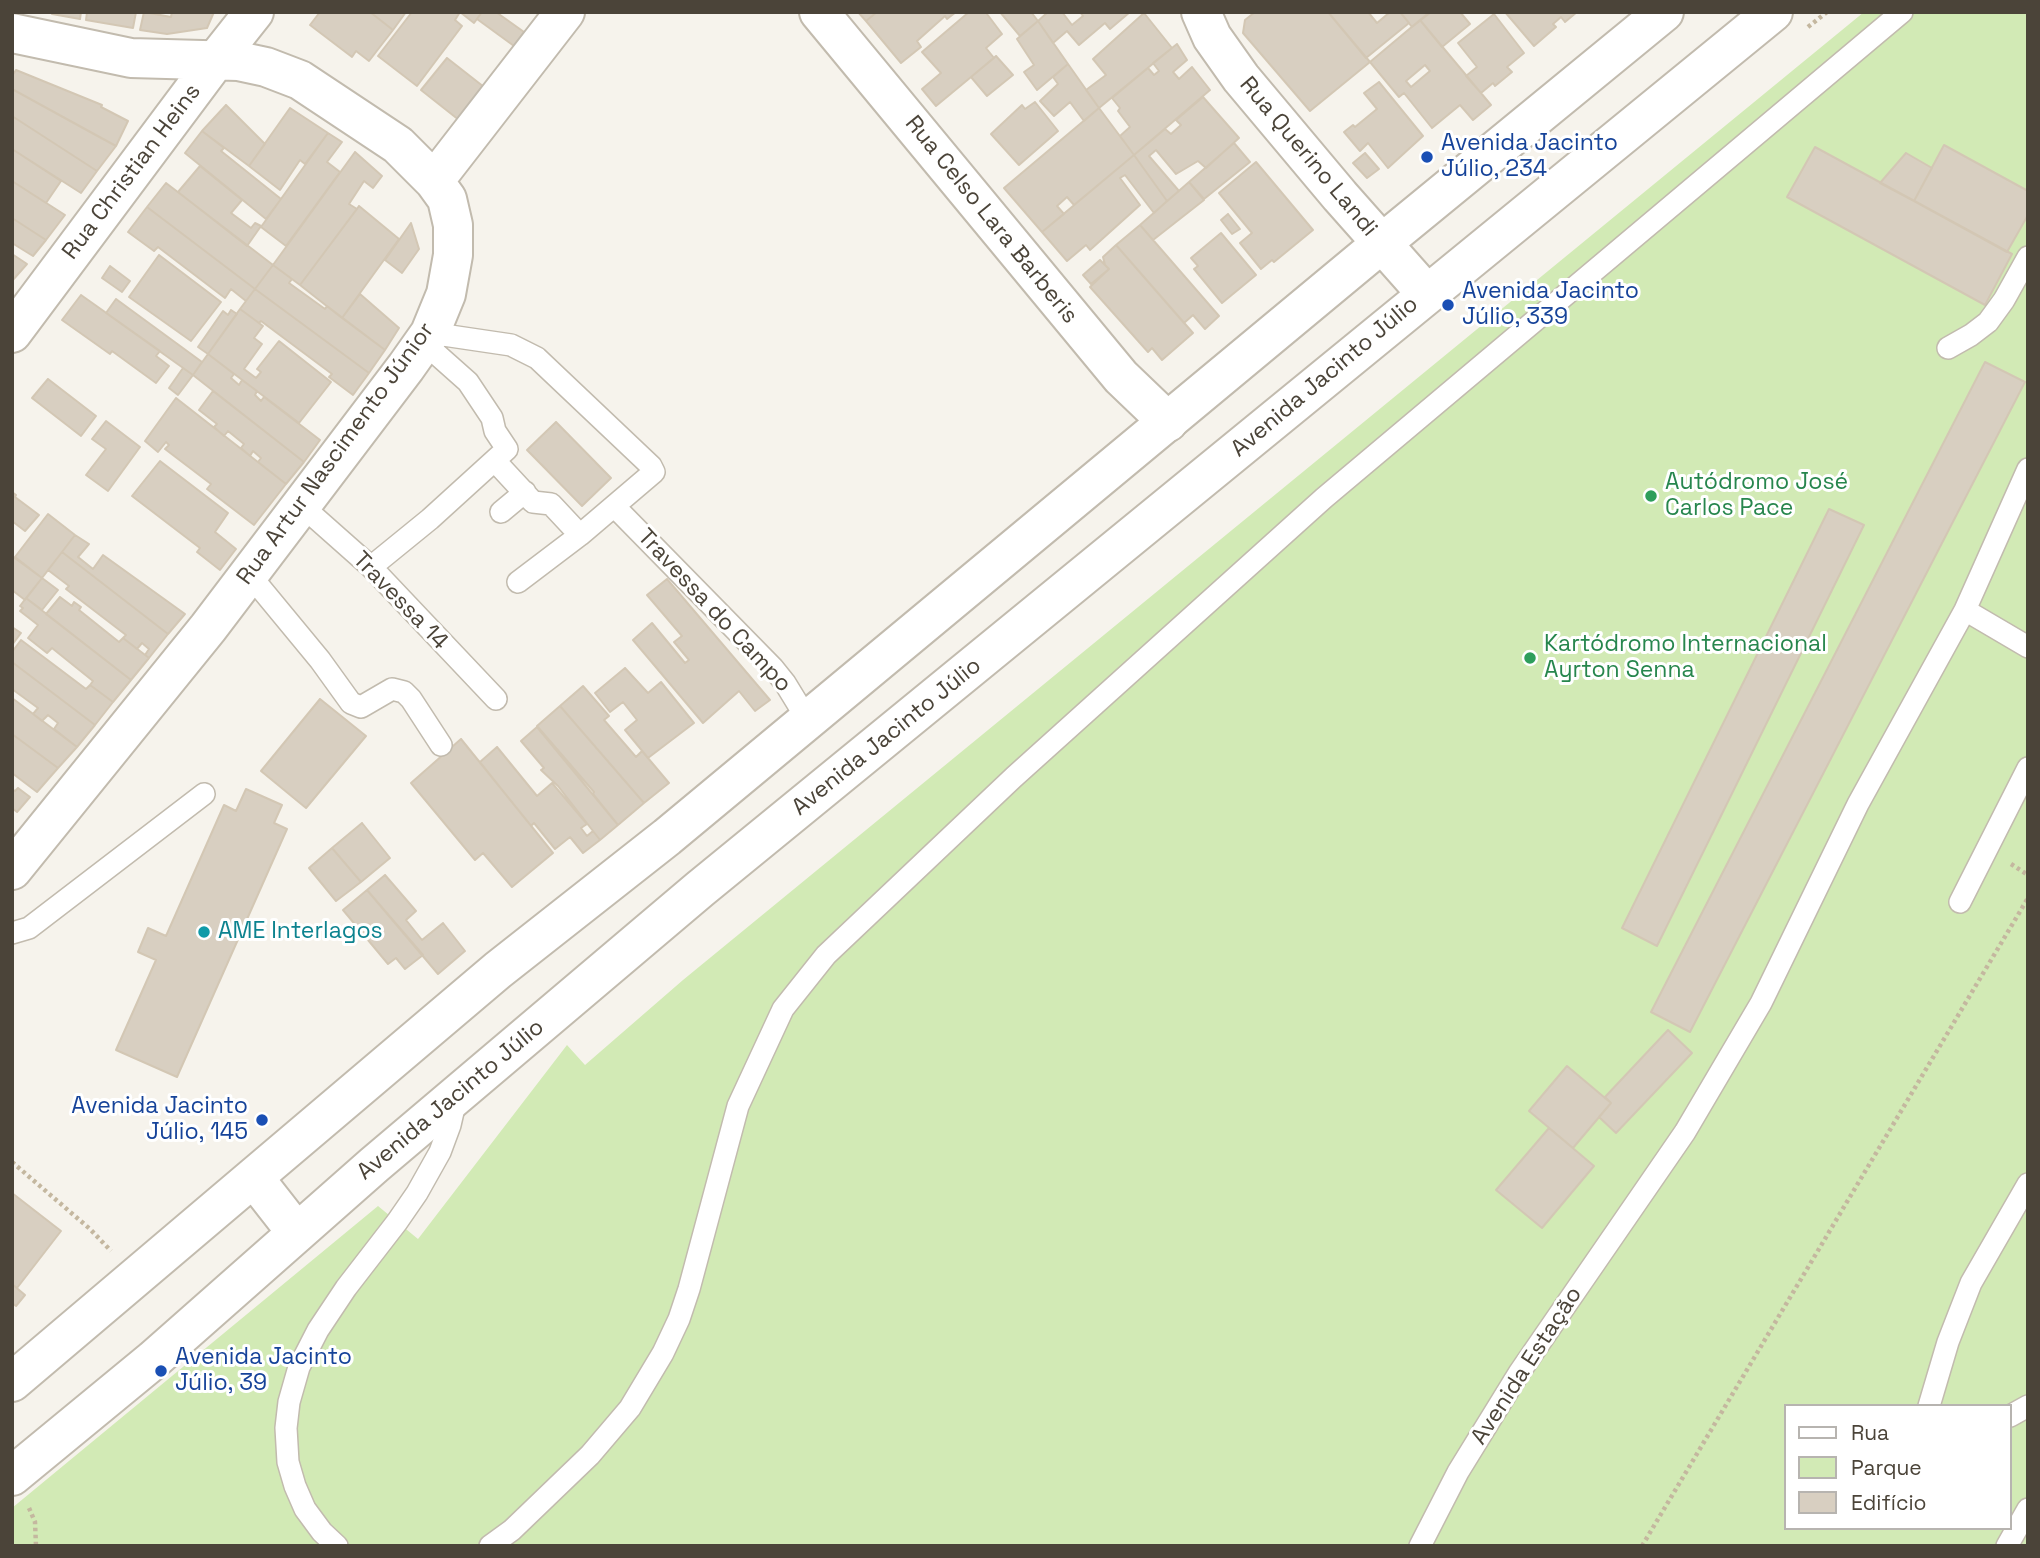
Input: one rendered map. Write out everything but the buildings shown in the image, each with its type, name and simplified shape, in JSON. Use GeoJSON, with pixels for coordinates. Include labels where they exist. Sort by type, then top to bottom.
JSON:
{"type":"FeatureCollection","features":[{"type":"Feature","properties":{"kind":"street","name":"Rua Christian Heins"},"geometry":{"type":"LineString","coordinates":[[12,333],[254,12]]}},
{"type":"Feature","properties":{"kind":"street"},"geometry":{"type":"LineString","coordinates":[[433,181],[565,12]]}},
{"type":"Feature","properties":{"kind":"street","name":"Rua Celso Lara Barberis"},"geometry":{"type":"LineString","coordinates":[[819,12],[1121,377],[1168,422]]}},
{"type":"Feature","properties":{"kind":"street"},"geometry":{"type":"LineString","coordinates":[[12,1382],[498,970],[667,837],[1381,243],[1664,12]]}},
{"type":"Feature","properties":{"kind":"street","name":"Avenida Jacinto Júlio"},"geometry":{"type":"LineString","coordinates":[[19,1491],[153,1360],[297,1233],[701,889],[1426,293],[1773,12]]}},
{"type":"Feature","properties":{"kind":"street","name":"Rua Querino Landi"},"geometry":{"type":"LineString","coordinates":[[1204,14],[1212,37],[1241,78],[1426,293]]}},
{"type":"Feature","properties":{"kind":"street","name":"Rua Artur Nascimento Júnior"},"geometry":{"type":"LineString","coordinates":[[12,33],[131,58],[238,61],[266,67],[300,80],[398,145],[447,199],[453,225],[453,255],[446,294],[427,337],[190,650],[12,870]]}},
{"type":"Feature","properties":{"kind":"street"},"geometry":{"type":"LineString","coordinates":[[254,1178],[297,1233]]}},
{"type":"Feature","properties":{"kind":"lane"},"geometry":{"type":"LineString","coordinates":[[490,1546],[512,1530],[590,1455],[630,1408],[663,1353],[689,1289],[737,1106],[783,1009],[826,955],[1024,767],[1324,498],[1902,12]]}},
{"type":"Feature","properties":{"kind":"lane"},"geometry":{"type":"LineString","coordinates":[[1948,348],[1988,322],[2028,257]]}},
{"type":"Feature","properties":{"kind":"lane"},"geometry":{"type":"LineString","coordinates":[[427,337],[511,345],[537,358],[651,466],[652,475],[519,582]]}},
{"type":"Feature","properties":{"kind":"lane"},"geometry":{"type":"LineString","coordinates":[[370,567],[430,519],[507,449],[495,431],[489,412],[468,382],[427,337]]}},
{"type":"Feature","properties":{"kind":"lane"},"geometry":{"type":"LineString","coordinates":[[495,461],[533,502],[551,504],[580,535]]}},
{"type":"Feature","properties":{"kind":"lane","name":"Avenida Estação"},"geometry":{"type":"LineString","coordinates":[[1420,1546],[1458,1472],[1519,1373],[1685,1132],[1760,1003],[1858,804],[1965,610],[2028,469]]}},
{"type":"Feature","properties":{"kind":"lane"},"geometry":{"type":"LineString","coordinates":[[501,512],[524,492]]}},
{"type":"Feature","properties":{"kind":"lane","name":"Travessa 14"},"geometry":{"type":"LineString","coordinates":[[301,505],[370,567],[496,699]]}},
{"type":"Feature","properties":{"kind":"lane","name":"Travessa do Campo"},"geometry":{"type":"LineString","coordinates":[[615,507],[773,668],[791,691],[807,719]]}},
{"type":"Feature","properties":{"kind":"lane"},"geometry":{"type":"LineString","coordinates":[[249,574],[320,660],[351,703],[361,707],[392,689],[404,692],[441,745]]}},
{"type":"Feature","properties":{"kind":"lane"},"geometry":{"type":"LineString","coordinates":[[1965,610],[2028,647]]}},
{"type":"Feature","properties":{"kind":"lane"},"geometry":{"type":"LineString","coordinates":[[1960,902],[2028,768]]}},
{"type":"Feature","properties":{"kind":"lane"},"geometry":{"type":"LineString","coordinates":[[12,933],[29,928],[204,794]]}},
{"type":"Feature","properties":{"kind":"lane"},"geometry":{"type":"LineString","coordinates":[[337,1546],[322,1532],[305,1509],[295,1486],[288,1462],[286,1428],[289,1402],[299,1367],[318,1330],[346,1288],[404,1213],[440,1152],[456,1097]]}},
{"type":"Feature","properties":{"kind":"lane"},"geometry":{"type":"LineString","coordinates":[[1929,1404],[1948,1342],[1971,1283],[2028,1184]]}},
{"type":"Feature","properties":{"kind":"lane"},"geometry":{"type":"LineString","coordinates":[[2012,1415],[2028,1406]]}},
{"type":"Feature","properties":{"kind":"lane"},"geometry":{"type":"LineString","coordinates":[[2007,1546],[2028,1509]]}},
{"type":"Feature","properties":{"kind":"path"},"geometry":{"type":"LineString","coordinates":[[1642,1546],[2028,898]]}},
{"type":"Feature","properties":{"kind":"path"},"geometry":{"type":"LineString","coordinates":[[12,1162],[90,1229],[136,1277]]}},
{"type":"Feature","properties":{"kind":"path"},"geometry":{"type":"LineString","coordinates":[[19,1491],[35,1522],[36,1546]]}},
{"type":"Feature","properties":{"kind":"green space","name":"Autódromo José Carlos Pace"},"geometry":{"type":"Polygon","coordinates":[[[1864,12],[2028,12],[2028,1546],[12,1546],[12,1508],[378,1206],[418,1239],[567,1045],[585,1065],[683,980],[1864,12]]]}},
{"type":"Feature","properties":{"kind":"place","name":"Avenida Jacinto Júlio, 234"},"geometry":{"type":"Point","coordinates":[1427,157]}},
{"type":"Feature","properties":{"kind":"place","name":"Avenida Jacinto Júlio, 339"},"geometry":{"type":"Point","coordinates":[1448,305]}},
{"type":"Feature","properties":{"kind":"place","name":"Autódromo José Carlos Pace"},"geometry":{"type":"Point","coordinates":[1651,496]}},
{"type":"Feature","properties":{"kind":"place","name":"Kartódromo Internacional Ayrton Senna"},"geometry":{"type":"Point","coordinates":[1530,658]}},
{"type":"Feature","properties":{"kind":"place","name":"AME Interlagos"},"geometry":{"type":"Point","coordinates":[204,932]}},
{"type":"Feature","properties":{"kind":"place","name":"Avenida Jacinto Júlio, 145"},"geometry":{"type":"Point","coordinates":[262,1120]}},
{"type":"Feature","properties":{"kind":"place","name":"Avenida Jacinto Júlio, 39"},"geometry":{"type":"Point","coordinates":[161,1371]}}]}
